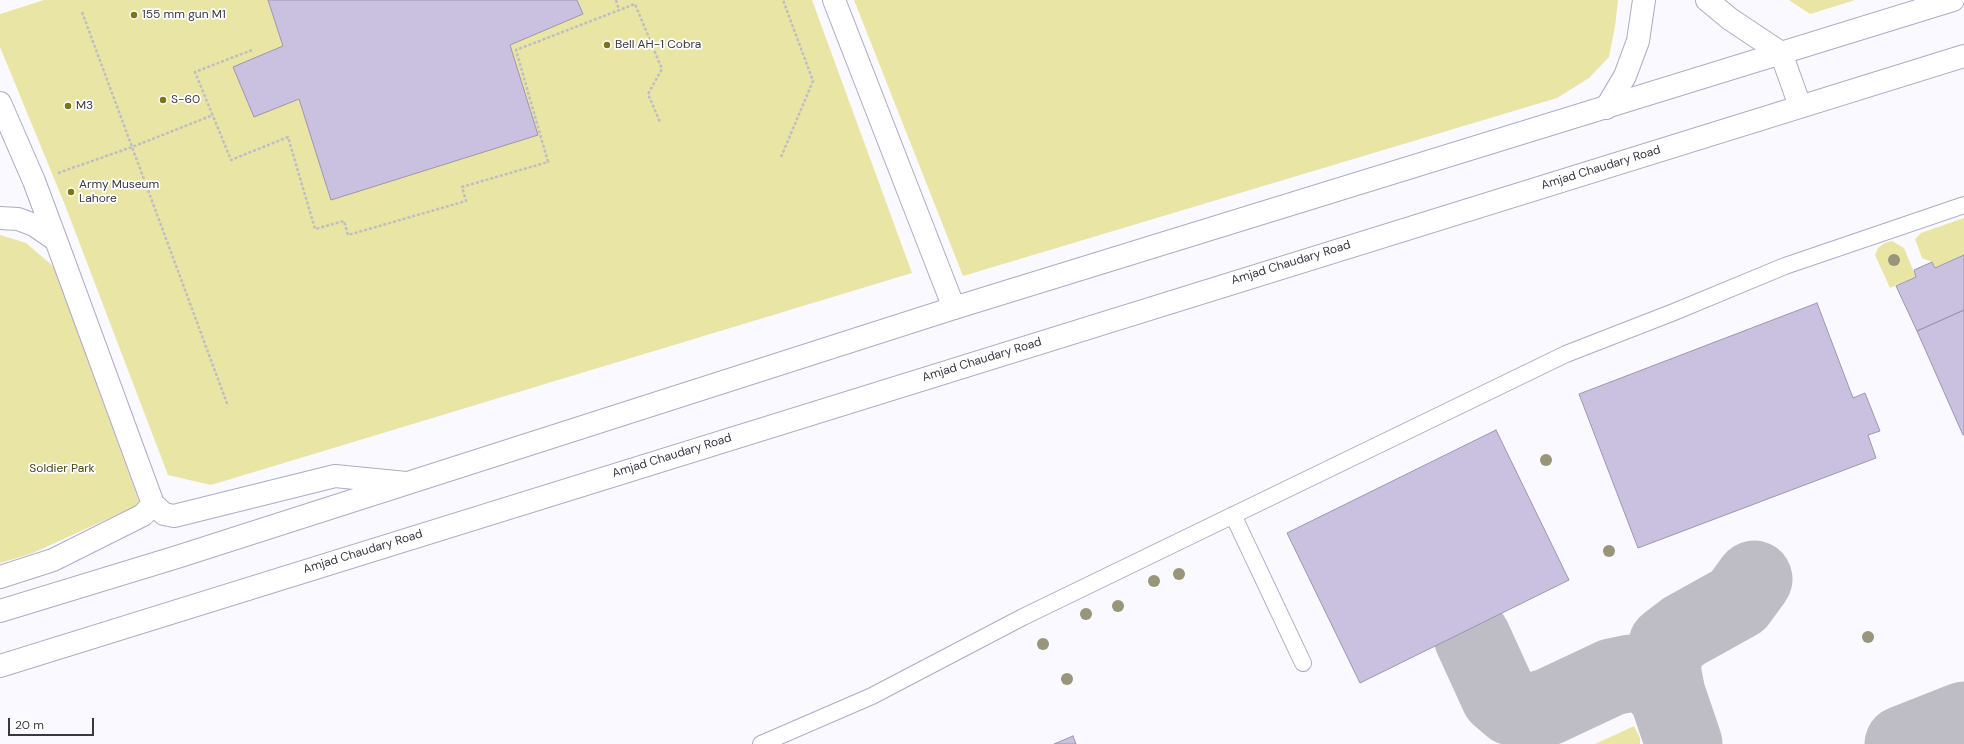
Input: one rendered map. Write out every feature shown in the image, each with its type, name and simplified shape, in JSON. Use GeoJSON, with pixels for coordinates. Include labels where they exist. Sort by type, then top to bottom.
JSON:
{"type":"FeatureCollection","features":[{"type":"Feature","properties":{"kind":"main road"},"geometry":{"type":"LineString","coordinates":[[834,0],[954,308]]}},
{"type":"Feature","properties":{"kind":"main road"},"geometry":{"type":"LineString","coordinates":[[1606,108],[1625,76],[1638,41],[1644,0]]}},
{"type":"Feature","properties":{"kind":"main road"},"geometry":{"type":"LineString","coordinates":[[1707,0],[1730,19],[1781,53],[1800,106]]}},
{"type":"Feature","properties":{"kind":"main road"},"geometry":{"type":"LineString","coordinates":[[0,611],[406,484],[954,308],[1953,0]]}},
{"type":"Feature","properties":{"kind":"main road","name":"Amjad Chaudary Road"},"geometry":{"type":"LineString","coordinates":[[0,666],[1964,56]]}},
{"type":"Feature","properties":{"kind":"main road"},"geometry":{"type":"LineString","coordinates":[[0,103],[34,181],[153,504],[164,514],[174,516],[335,476],[406,484]]}},
{"type":"Feature","properties":{"kind":"main road"},"geometry":{"type":"LineString","coordinates":[[0,218],[18,219],[34,225],[56,240]]}},
{"type":"Feature","properties":{"kind":"main road"},"geometry":{"type":"LineString","coordinates":[[0,577],[53,560],[143,515],[153,504]]}},
{"type":"Feature","properties":{"kind":"lane"},"geometry":{"type":"LineString","coordinates":[[761,744],[872,696],[1024,617],[1566,354],[1674,312],[1785,266],[1964,205]]}},
{"type":"Feature","properties":{"kind":"lane"},"geometry":{"type":"LineString","coordinates":[[1233,515],[1303,663]]}},
{"type":"Feature","properties":{"kind":"path"},"geometry":{"type":"LineString","coordinates":[[616,0],[619,10]]}},
{"type":"Feature","properties":{"kind":"path"},"geometry":{"type":"LineString","coordinates":[[781,157],[813,81],[783,0]]}},
{"type":"Feature","properties":{"kind":"path"},"geometry":{"type":"LineString","coordinates":[[252,50],[195,72],[230,160],[288,138],[315,229],[344,221],[348,235],[466,201],[462,187],[548,162],[516,50],[635,4],[662,69],[648,94],[660,122]]}},
{"type":"Feature","properties":{"kind":"path"},"geometry":{"type":"LineString","coordinates":[[82,12],[228,406]]}},
{"type":"Feature","properties":{"kind":"path"},"geometry":{"type":"LineString","coordinates":[[34,181],[132,147],[213,115]]}},
{"type":"Feature","properties":{"kind":"green space"},"geometry":{"type":"Polygon","coordinates":[[[44,0],[812,0],[912,273],[211,485],[168,475],[65,205],[0,47],[0,14],[44,0]]]}},
{"type":"Feature","properties":{"kind":"green space"},"geometry":{"type":"Polygon","coordinates":[[[854,0],[1618,0],[1609,57],[1589,78],[1557,98],[963,276],[854,0]]]}},
{"type":"Feature","properties":{"kind":"green space"},"geometry":{"type":"Polygon","coordinates":[[[1789,0],[1855,0],[1810,14],[1789,0]]]}},
{"type":"Feature","properties":{"kind":"green space"},"geometry":{"type":"Polygon","coordinates":[[[1964,218],[1964,255],[1935,268],[1932,262],[1922,258],[1915,239],[1921,233],[1964,218]]]}},
{"type":"Feature","properties":{"kind":"green space","name":"Soldier Park"},"geometry":{"type":"Polygon","coordinates":[[[0,235],[26,243],[54,267],[140,504],[33,553],[0,563],[0,235]]]}},
{"type":"Feature","properties":{"kind":"green space"},"geometry":{"type":"Polygon","coordinates":[[[1892,241],[1904,248],[1916,277],[1890,288],[1875,255],[1878,248],[1885,243],[1892,241]]]}},
{"type":"Feature","properties":{"kind":"green space"},"geometry":{"type":"Polygon","coordinates":[[[1634,726],[1640,738],[1640,744],[1595,744],[1634,726]]]}},
{"type":"Feature","properties":{"kind":"building"},"geometry":{"type":"Polygon","coordinates":[[[268,0],[577,0],[583,14],[510,45],[538,135],[331,200],[299,99],[254,117],[233,67],[283,46],[268,0]]]}},
{"type":"Feature","properties":{"kind":"building"},"geometry":{"type":"Polygon","coordinates":[[[1964,255],[1964,310],[1917,331],[1896,286],[1916,277],[1914,270],[1932,262],[1935,268],[1964,255]]]}},
{"type":"Feature","properties":{"kind":"building"},"geometry":{"type":"Polygon","coordinates":[[[1817,303],[1853,398],[1865,393],[1880,431],[1868,435],[1876,458],[1638,548],[1579,394],[1817,303]]]}},
{"type":"Feature","properties":{"kind":"building"},"geometry":{"type":"Polygon","coordinates":[[[1964,310],[1964,435],[1963,435],[1917,331],[1964,310]]]}},
{"type":"Feature","properties":{"kind":"building"},"geometry":{"type":"Polygon","coordinates":[[[1496,430],[1569,580],[1360,683],[1287,533],[1496,430]]]}},
{"type":"Feature","properties":{"kind":"building"},"geometry":{"type":"Polygon","coordinates":[[[1073,736],[1076,744],[1054,744],[1073,736]]]}},
{"type":"Feature","properties":{"kind":"taxiway"},"geometry":{"type":"LineString","coordinates":[[1667,694],[1662,668],[1667,644],[1684,631],[1738,601],[1754,579]]}},
{"type":"Feature","properties":{"kind":"taxiway"},"geometry":{"type":"LineString","coordinates":[[1472,637],[1499,696],[1512,707],[1529,712],[1548,707],[1612,677],[1631,673],[1651,678],[1667,694],[1684,744]]}},
{"type":"Feature","properties":{"kind":"taxiway"},"geometry":{"type":"LineString","coordinates":[[1903,744],[1964,720]]}},
{"type":"Feature","properties":{"kind":"place","name":"155 mm gun M1"},"geometry":{"type":"Point","coordinates":[134,15]}},
{"type":"Feature","properties":{"kind":"place","name":"Bell AH-1 Cobra"},"geometry":{"type":"Point","coordinates":[607,45]}},
{"type":"Feature","properties":{"kind":"place","name":"S-60"},"geometry":{"type":"Point","coordinates":[163,100]}},
{"type":"Feature","properties":{"kind":"place","name":"M3"},"geometry":{"type":"Point","coordinates":[68,106]}},
{"type":"Feature","properties":{"kind":"place","name":"Army Museum Lahore"},"geometry":{"type":"Point","coordinates":[71,192]}}]}
